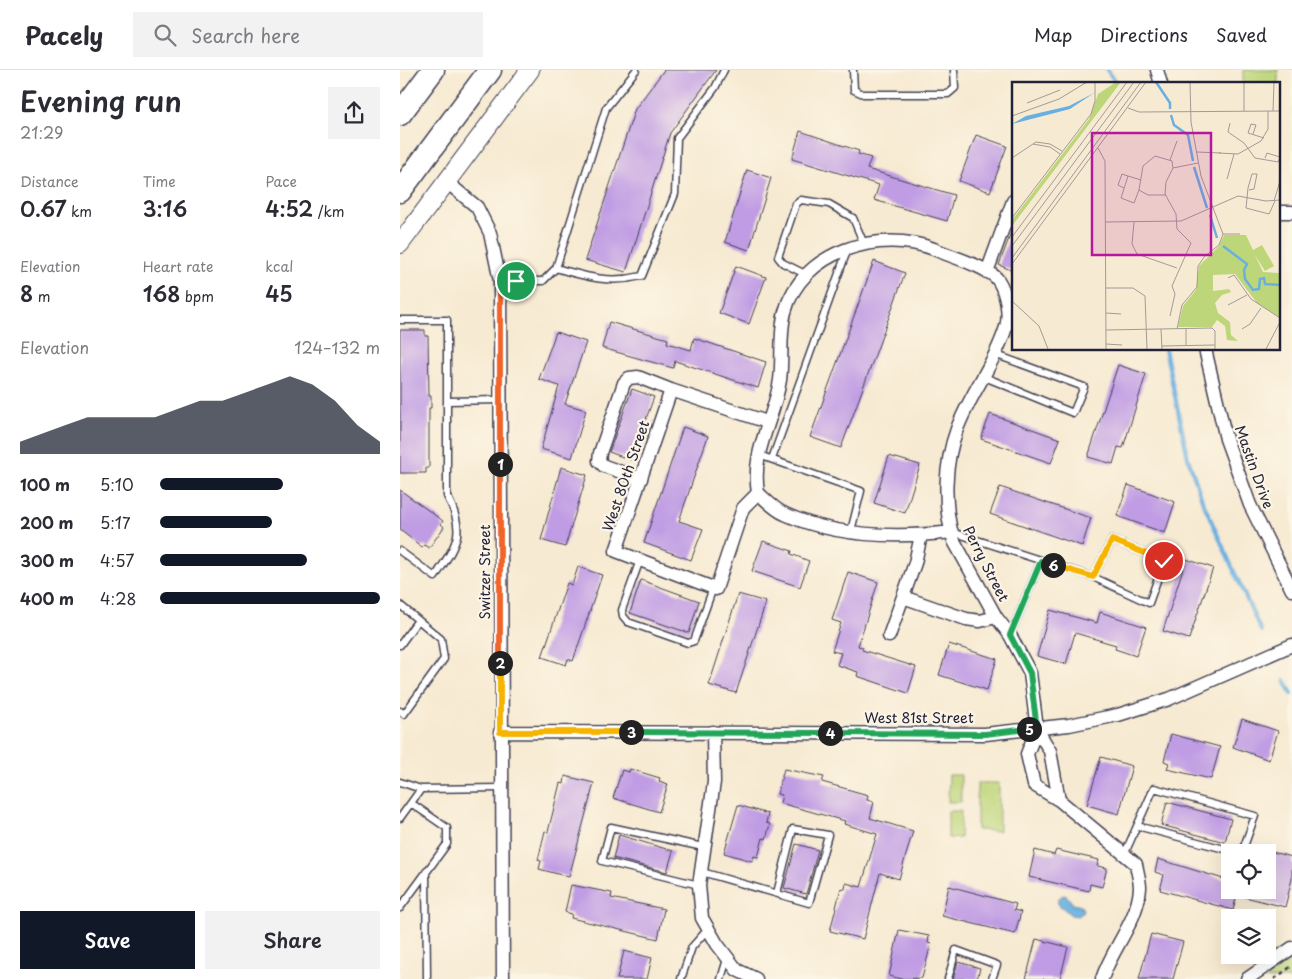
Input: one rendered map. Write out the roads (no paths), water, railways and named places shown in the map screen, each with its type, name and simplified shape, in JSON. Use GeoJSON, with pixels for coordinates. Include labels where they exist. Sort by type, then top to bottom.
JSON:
{"type":"FeatureCollection","features":[{"type":"Feature","properties":{"kind":"highway"},"geometry":{"type":"LineString","coordinates":[[400,114],[432,70]]}},
{"type":"Feature","properties":{"kind":"highway"},"geometry":{"type":"LineString","coordinates":[[400,191],[490,70]]}},
{"type":"Feature","properties":{"kind":"street"},"geometry":{"type":"LineString","coordinates":[[400,244],[448,183],[530,70]]}},
{"type":"Feature","properties":{"kind":"street"},"geometry":{"type":"LineString","coordinates":[[1157,70],[1161,82]]}},
{"type":"Feature","properties":{"kind":"street","name":"Switzer Street"},"geometry":{"type":"LineString","coordinates":[[448,183],[477,207],[490,233],[500,281],[500,732],[503,979]]}},
{"type":"Feature","properties":{"kind":"street"},"geometry":{"type":"LineString","coordinates":[[987,272],[1012,204]]}},
{"type":"Feature","properties":{"kind":"street"},"geometry":{"type":"LineString","coordinates":[[1279,212],[1292,212]]}},
{"type":"Feature","properties":{"kind":"street"},"geometry":{"type":"LineString","coordinates":[[952,532],[921,535],[824,528],[784,514],[758,493],[755,477],[767,422],[780,380],[785,312],[797,285],[815,267],[848,248],[876,241],[927,246],[987,272],[998,279],[1010,297],[1010,326]]}},
{"type":"Feature","properties":{"kind":"street","name":"Perry Street"},"geometry":{"type":"LineString","coordinates":[[1010,326],[982,376],[956,431],[946,476],[949,523],[996,617],[1010,635],[1030,673],[1037,729],[1050,751],[1059,800]]}},
{"type":"Feature","properties":{"kind":"street","name":"Mastin Drive"},"geometry":{"type":"LineString","coordinates":[[1205,350],[1226,439],[1250,505],[1292,590]]}},
{"type":"Feature","properties":{"kind":"street"},"geometry":{"type":"LineString","coordinates":[[641,478],[604,466],[599,462],[600,453],[624,383],[629,378],[638,377],[767,422]]}},
{"type":"Feature","properties":{"kind":"street","name":"West 80th Street"},"geometry":{"type":"LineString","coordinates":[[671,390],[616,551],[713,588]]}},
{"type":"Feature","properties":{"kind":"street"},"geometry":{"type":"LineString","coordinates":[[713,588],[716,589],[743,508],[758,493]]}},
{"type":"Feature","properties":{"kind":"street"},"geometry":{"type":"LineString","coordinates":[[889,636],[915,563],[921,535]]}},
{"type":"Feature","properties":{"kind":"street"},"geometry":{"type":"LineString","coordinates":[[903,597],[966,619],[980,621],[996,617]]}},
{"type":"Feature","properties":{"kind":"street","name":"West 81st Street"},"geometry":{"type":"LineString","coordinates":[[500,732],[985,734],[1037,729],[1069,725],[1118,715],[1169,700],[1292,645]]}},
{"type":"Feature","properties":{"kind":"street","name":"Perry Street"},"geometry":{"type":"LineString","coordinates":[[1037,729],[1027,754],[1034,785],[1059,800],[1136,864],[1140,888],[1132,916],[1108,961],[1102,979]]}},
{"type":"Feature","properties":{"kind":"street"},"geometry":{"type":"LineString","coordinates":[[714,732],[714,782],[703,847],[700,879],[702,918],[737,970],[756,979]]}},
{"type":"Feature","properties":{"kind":"street"},"geometry":{"type":"LineString","coordinates":[[1247,979],[1292,948]]}},
{"type":"Feature","properties":{"kind":"lane"},"geometry":{"type":"LineString","coordinates":[[500,281],[543,281],[556,268],[606,108],[636,70]]}},
{"type":"Feature","properties":{"kind":"lane"},"geometry":{"type":"LineString","coordinates":[[556,268],[595,280],[624,280],[642,276],[675,194],[677,138],[715,88],[724,70]]}},
{"type":"Feature","properties":{"kind":"lane"},"geometry":{"type":"LineString","coordinates":[[853,70],[854,90],[863,94],[948,94],[955,88],[954,70]]}},
{"type":"Feature","properties":{"kind":"lane"},"geometry":{"type":"LineString","coordinates":[[807,275],[783,263],[778,257],[796,204],[801,200],[829,204],[853,218],[864,244]]}},
{"type":"Feature","properties":{"kind":"lane"},"geometry":{"type":"LineString","coordinates":[[772,459],[848,248]]}},
{"type":"Feature","properties":{"kind":"lane"},"geometry":{"type":"LineString","coordinates":[[400,320],[447,320],[447,496],[456,513],[458,524],[453,550],[435,577],[400,551]]}},
{"type":"Feature","properties":{"kind":"lane"},"geometry":{"type":"LineString","coordinates":[[982,376],[1073,413],[1084,387],[994,354]]}},
{"type":"Feature","properties":{"kind":"lane"},"geometry":{"type":"LineString","coordinates":[[447,401],[500,400]]}},
{"type":"Feature","properties":{"kind":"lane"},"geometry":{"type":"LineString","coordinates":[[759,454],[861,491],[851,530]]}},
{"type":"Feature","properties":{"kind":"lane"},"geometry":{"type":"LineString","coordinates":[[952,532],[1093,577],[1149,603],[1164,561],[1112,540],[1093,577]]}},
{"type":"Feature","properties":{"kind":"lane"},"geometry":{"type":"LineString","coordinates":[[640,560],[622,610],[623,616],[628,622],[688,643],[694,641],[713,588]]}},
{"type":"Feature","properties":{"kind":"lane"},"geometry":{"type":"LineString","coordinates":[[1010,635],[1041,561]]}},
{"type":"Feature","properties":{"kind":"lane"},"geometry":{"type":"LineString","coordinates":[[400,605],[441,639],[444,659],[404,714],[400,711]]}},
{"type":"Feature","properties":{"kind":"lane"},"geometry":{"type":"LineString","coordinates":[[400,646],[418,620]]}},
{"type":"Feature","properties":{"kind":"lane"},"geometry":{"type":"LineString","coordinates":[[400,782],[422,789],[501,788]]}},
{"type":"Feature","properties":{"kind":"lane"},"geometry":{"type":"LineString","coordinates":[[1125,853],[1154,788],[1255,816],[1245,844]]}},
{"type":"Feature","properties":{"kind":"lane"},"geometry":{"type":"LineString","coordinates":[[400,818],[422,789]]}},
{"type":"Feature","properties":{"kind":"lane"},"geometry":{"type":"LineString","coordinates":[[400,908],[447,844],[447,828],[411,804]]}},
{"type":"Feature","properties":{"kind":"lane"},"geometry":{"type":"LineString","coordinates":[[703,847],[611,826],[602,861],[777,893],[809,903],[828,835],[793,829],[777,893]]}},
{"type":"Feature","properties":{"kind":"lane"},"geometry":{"type":"LineString","coordinates":[[1137,826],[1221,848]]}},
{"type":"Feature","properties":{"kind":"lane"},"geometry":{"type":"LineString","coordinates":[[426,872],[427,979]]}},
{"type":"Feature","properties":{"kind":"lane"},"geometry":{"type":"LineString","coordinates":[[681,979],[692,947],[708,929]]}},
{"type":"Feature","properties":{"kind":"lane"},"geometry":{"type":"LineString","coordinates":[[948,979],[956,950],[997,965],[992,979]]}},
{"type":"Feature","properties":{"kind":"lane"},"geometry":{"type":"LineString","coordinates":[[721,979],[727,957]]}},
{"type":"Feature","properties":{"kind":"water"},"geometry":{"type":"Polygon","coordinates":[[[1063,895],[1067,896],[1073,904],[1081,906],[1083,910],[1079,916],[1071,915],[1058,904],[1058,899],[1063,895]]]}},
{"type":"Feature","properties":{"kind":"waterway"},"geometry":{"type":"LineString","coordinates":[[1107,70],[1116,82]]}},
{"type":"Feature","properties":{"kind":"waterway"},"geometry":{"type":"LineString","coordinates":[[1165,350],[1188,458],[1202,500],[1261,631]]}},
{"type":"Feature","properties":{"kind":"waterway"},"geometry":{"type":"LineString","coordinates":[[1285,680],[1292,694]]}}]}
